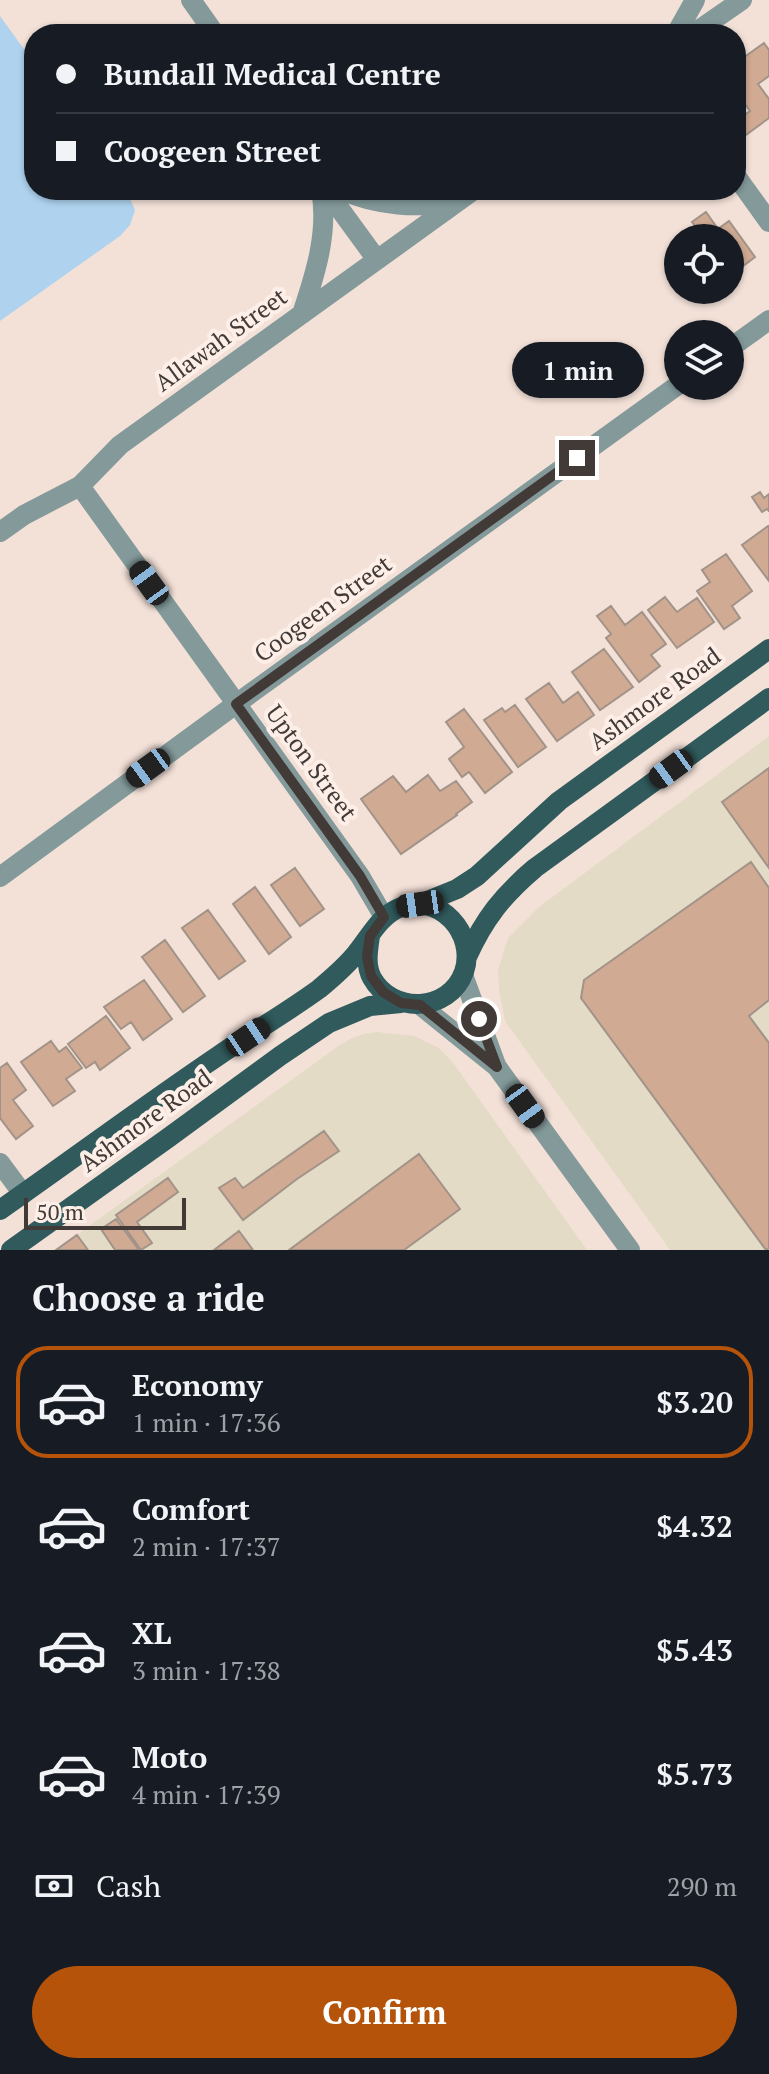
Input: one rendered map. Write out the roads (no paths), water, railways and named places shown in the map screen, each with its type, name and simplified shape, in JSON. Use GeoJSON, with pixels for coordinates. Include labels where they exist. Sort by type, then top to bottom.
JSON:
{"type":"FeatureCollection","features":[{"type":"Feature","properties":{"kind":"main road","name":"Ashmore Road"},"geometry":{"type":"LineString","coordinates":[[420,904],[457,889],[477,876],[559,801],[769,649]]}},
{"type":"Feature","properties":{"kind":"main road"},"geometry":{"type":"LineString","coordinates":[[465,966],[464,938],[454,921],[439,909],[420,904],[400,907],[384,917],[370,936],[367,957],[371,976],[383,992],[410,1004],[438,1001],[453,990],[465,966],[478,931],[512,887],[769,698]]}},
{"type":"Feature","properties":{"kind":"main road","name":"Ashmore Road"},"geometry":{"type":"LineString","coordinates":[[0,1210],[217,1056],[321,987],[370,936]]}},
{"type":"Feature","properties":{"kind":"main road","name":"Ashmore Road"},"geometry":{"type":"LineString","coordinates":[[11,1250],[329,1023],[370,1006],[410,1004]]}},
{"type":"Feature","properties":{"kind":"street"},"geometry":{"type":"LineString","coordinates":[[191,0],[208,24]]}},
{"type":"Feature","properties":{"kind":"street"},"geometry":{"type":"LineString","coordinates":[[682,24],[695,0]]}},
{"type":"Feature","properties":{"kind":"street"},"geometry":{"type":"LineString","coordinates":[[707,24],[742,0]]}},
{"type":"Feature","properties":{"kind":"street"},"geometry":{"type":"LineString","coordinates":[[746,190],[769,222]]}},
{"type":"Feature","properties":{"kind":"street"},"geometry":{"type":"LineString","coordinates":[[302,314],[322,238],[323,200]]}},
{"type":"Feature","properties":{"kind":"street"},"geometry":{"type":"LineString","coordinates":[[332,200],[377,260]]}},
{"type":"Feature","properties":{"kind":"street"},"geometry":{"type":"LineString","coordinates":[[372,200],[404,205],[439,204],[452,200]]}},
{"type":"Feature","properties":{"kind":"street","name":"Allawah Street"},"geometry":{"type":"LineString","coordinates":[[0,532],[24,515],[80,486],[120,445],[461,200]]}},
{"type":"Feature","properties":{"kind":"street"},"geometry":{"type":"LineString","coordinates":[[744,338],[769,320]]}},
{"type":"Feature","properties":{"kind":"street","name":"Coogeen Street"},"geometry":{"type":"LineString","coordinates":[[0,877],[664,395]]}},
{"type":"Feature","properties":{"kind":"street","name":"Upton Street"},"geometry":{"type":"LineString","coordinates":[[80,486],[360,876],[384,917]]}},
{"type":"Feature","properties":{"kind":"street"},"geometry":{"type":"LineString","coordinates":[[465,966],[497,1067]]}},
{"type":"Feature","properties":{"kind":"street"},"geometry":{"type":"LineString","coordinates":[[410,1004],[497,1067],[630,1250]]}},
{"type":"Feature","properties":{"kind":"street"},"geometry":{"type":"LineString","coordinates":[[0,1163],[23,1194]]}},
{"type":"Feature","properties":{"kind":"water"},"geometry":{"type":"Polygon","coordinates":[[[0,16],[24,49],[24,200],[130,200],[135,210],[130,225],[120,236],[0,321],[0,16]]]}}]}
